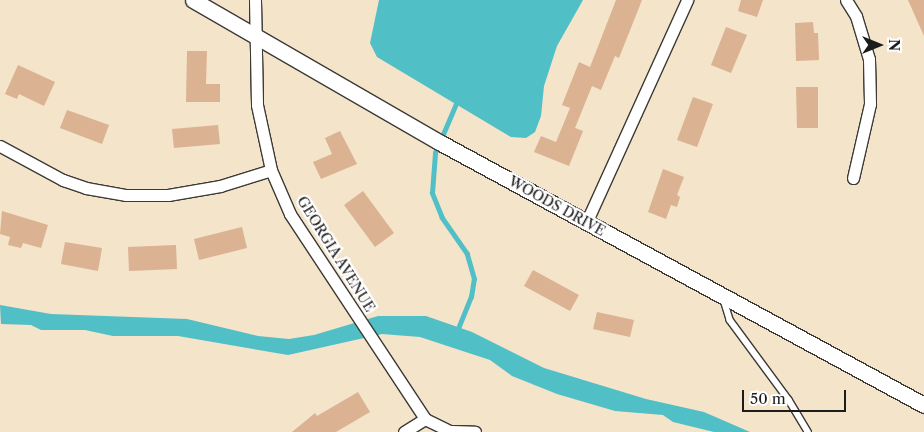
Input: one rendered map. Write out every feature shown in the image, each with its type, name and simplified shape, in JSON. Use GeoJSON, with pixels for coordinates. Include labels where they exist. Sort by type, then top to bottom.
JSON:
{"type":"FeatureCollection","features":[{"type":"Feature","properties":{"kind":"street","name":"WOODS DRIVE"},"geometry":{"type":"LineString","coordinates":[[193,0],[439,142],[924,405]]}},
{"type":"Feature","properties":{"kind":"street","name":"GEORGIA AVENUE"},"geometry":{"type":"LineString","coordinates":[[254,0],[253,33],[257,105],[271,170],[290,214],[425,419]]}},
{"type":"Feature","properties":{"kind":"street"},"geometry":{"type":"LineString","coordinates":[[586,222],[687,0]]}},
{"type":"Feature","properties":{"kind":"street"},"geometry":{"type":"LineString","coordinates":[[846,0],[856,16],[869,59],[870,104],[853,178]]}},
{"type":"Feature","properties":{"kind":"street"},"geometry":{"type":"LineString","coordinates":[[0,146],[62,180],[86,188],[126,195],[168,195],[220,186],[271,170]]}},
{"type":"Feature","properties":{"kind":"street"},"geometry":{"type":"LineString","coordinates":[[404,432],[425,419],[452,431],[474,432]]}},
{"type":"Feature","properties":{"kind":"lane"},"geometry":{"type":"LineString","coordinates":[[723,296],[730,320],[789,400],[808,432]]}},
{"type":"Feature","properties":{"kind":"water"},"geometry":{"type":"Polygon","coordinates":[[[379,0],[583,0],[557,46],[544,86],[541,116],[535,132],[526,138],[511,137],[377,57],[370,43],[379,0]]]}},
{"type":"Feature","properties":{"kind":"water"},"geometry":{"type":"Polygon","coordinates":[[[0,305],[51,314],[187,319],[258,336],[289,339],[314,335],[378,316],[426,316],[472,332],[544,368],[646,399],[704,412],[750,432],[714,432],[673,422],[663,415],[615,411],[557,394],[512,376],[490,360],[420,337],[382,334],[288,355],[178,336],[113,336],[85,330],[41,330],[31,325],[1,324],[0,305]]]}},
{"type":"Feature","properties":{"kind":"building"},"geometry":{"type":"Polygon","coordinates":[[[616,0],[642,0],[619,58],[615,56],[601,90],[592,86],[575,128],[583,131],[569,166],[534,152],[541,136],[556,142],[570,108],[562,105],[579,62],[590,67],[616,0]]]}},
{"type":"Feature","properties":{"kind":"building"},"geometry":{"type":"Polygon","coordinates":[[[741,0],[763,0],[757,17],[738,11],[741,0]]]}},
{"type":"Feature","properties":{"kind":"building"},"geometry":{"type":"Polygon","coordinates":[[[908,0],[924,0],[924,36],[908,0]]]}},
{"type":"Feature","properties":{"kind":"building"},"geometry":{"type":"Polygon","coordinates":[[[813,22],[814,33],[818,33],[819,60],[796,61],[795,23],[813,22]]]}},
{"type":"Feature","properties":{"kind":"building"},"geometry":{"type":"Polygon","coordinates":[[[726,27],[747,35],[731,73],[711,65],[726,27]]]}},
{"type":"Feature","properties":{"kind":"building"},"geometry":{"type":"Polygon","coordinates":[[[187,51],[207,51],[206,84],[220,84],[220,102],[186,102],[187,51]]]}},
{"type":"Feature","properties":{"kind":"building"},"geometry":{"type":"Polygon","coordinates":[[[18,65],[55,82],[44,106],[19,94],[17,99],[5,94],[18,65]]]}},
{"type":"Feature","properties":{"kind":"building"},"geometry":{"type":"Polygon","coordinates":[[[796,87],[818,87],[818,128],[797,128],[796,87]]]}},
{"type":"Feature","properties":{"kind":"building"},"geometry":{"type":"Polygon","coordinates":[[[693,97],[713,104],[697,147],[677,140],[693,97]]]}},
{"type":"Feature","properties":{"kind":"building"},"geometry":{"type":"Polygon","coordinates":[[[67,110],[109,125],[102,144],[60,128],[67,110]]]}},
{"type":"Feature","properties":{"kind":"building"},"geometry":{"type":"Polygon","coordinates":[[[218,125],[220,144],[174,148],[172,129],[218,125]]]}},
{"type":"Feature","properties":{"kind":"building"},"geometry":{"type":"Polygon","coordinates":[[[340,131],[357,164],[321,179],[313,162],[332,154],[325,138],[340,131]]]}},
{"type":"Feature","properties":{"kind":"building"},"geometry":{"type":"Polygon","coordinates":[[[663,169],[684,177],[677,195],[680,197],[677,207],[671,205],[666,219],[648,212],[663,169]]]}},
{"type":"Feature","properties":{"kind":"building"},"geometry":{"type":"Polygon","coordinates":[[[363,191],[394,233],[375,247],[344,205],[363,191]]]}},
{"type":"Feature","properties":{"kind":"building"},"geometry":{"type":"Polygon","coordinates":[[[2,211],[48,225],[41,248],[23,243],[21,248],[8,245],[10,237],[0,234],[2,211]]]}},
{"type":"Feature","properties":{"kind":"building"},"geometry":{"type":"Polygon","coordinates":[[[242,227],[247,248],[199,260],[194,239],[242,227]]]}},
{"type":"Feature","properties":{"kind":"building"},"geometry":{"type":"Polygon","coordinates":[[[65,242],[102,248],[98,271],[61,264],[65,242]]]}},
{"type":"Feature","properties":{"kind":"building"},"geometry":{"type":"Polygon","coordinates":[[[176,245],[177,269],[129,271],[128,247],[176,245]]]}},
{"type":"Feature","properties":{"kind":"building"},"geometry":{"type":"Polygon","coordinates":[[[533,270],[579,295],[570,311],[524,286],[533,270]]]}},
{"type":"Feature","properties":{"kind":"building"},"geometry":{"type":"Polygon","coordinates":[[[597,312],[634,320],[630,337],[593,329],[597,312]]]}},
{"type":"Feature","properties":{"kind":"building"},"geometry":{"type":"Polygon","coordinates":[[[358,392],[370,412],[336,432],[292,432],[315,413],[317,416],[358,392]]]}},
{"type":"Feature","properties":{"kind":"waterway"},"geometry":{"type":"LineString","coordinates":[[457,331],[471,297],[474,279],[467,254],[442,218],[432,193],[435,153],[458,99]]}}]}
